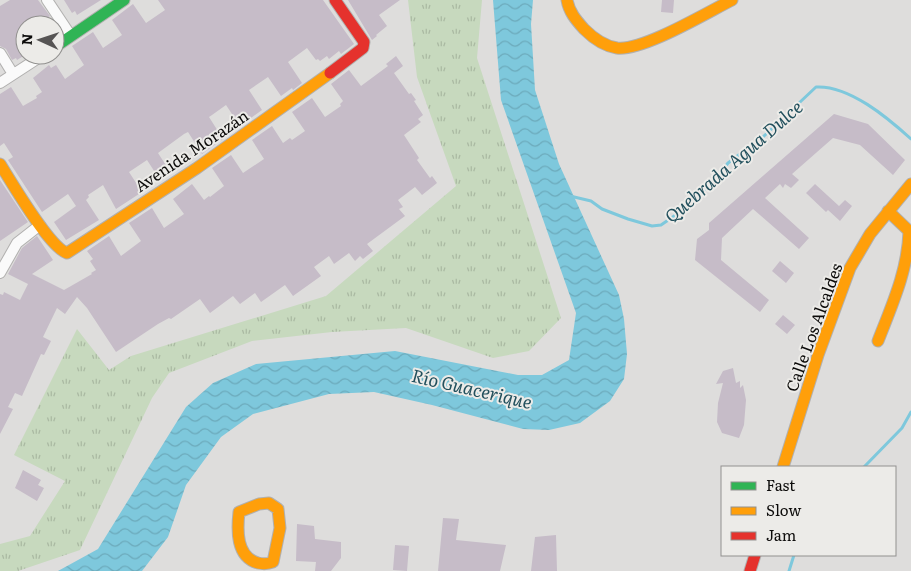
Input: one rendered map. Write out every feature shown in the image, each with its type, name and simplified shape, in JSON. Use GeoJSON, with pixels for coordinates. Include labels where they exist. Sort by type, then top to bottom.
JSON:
{"type":"FeatureCollection","features":[{"type":"Feature","properties":{"kind":"street"},"geometry":{"type":"LineString","coordinates":[[47,0],[71,36]]}},
{"type":"Feature","properties":{"kind":"street"},"geometry":{"type":"LineString","coordinates":[[65,40],[124,0]]}},
{"type":"Feature","properties":{"kind":"street","name":"Avenida Morazán"},"geometry":{"type":"LineString","coordinates":[[40,225],[61,251],[67,253],[197,168],[318,83],[363,48],[364,42],[335,0]]}},
{"type":"Feature","properties":{"kind":"street"},"geometry":{"type":"LineString","coordinates":[[567,0],[568,8],[576,20],[597,42],[608,46],[633,48],[732,0]]}},
{"type":"Feature","properties":{"kind":"street"},"geometry":{"type":"LineString","coordinates":[[0,53],[13,74]]}},
{"type":"Feature","properties":{"kind":"street"},"geometry":{"type":"LineString","coordinates":[[0,83],[27,65]]}},
{"type":"Feature","properties":{"kind":"street"},"geometry":{"type":"LineString","coordinates":[[0,164],[40,225],[17,243],[0,274]]}},
{"type":"Feature","properties":{"kind":"street","name":"Calle Los Alcaldes"},"geometry":{"type":"LineString","coordinates":[[783,466],[827,329],[850,268],[870,234],[911,184]]}},
{"type":"Feature","properties":{"kind":"street"},"geometry":{"type":"LineString","coordinates":[[878,341],[908,261],[910,246],[909,231],[888,211]]}},
{"type":"Feature","properties":{"kind":"street"},"geometry":{"type":"LineString","coordinates":[[269,503],[278,509],[280,528],[274,562],[269,568],[253,562],[244,554],[238,538],[237,526],[240,512],[258,504],[269,503]]}},
{"type":"Feature","properties":{"kind":"street"},"geometry":{"type":"LineString","coordinates":[[750,571],[755,556]]}},
{"type":"Feature","properties":{"kind":"green space"},"geometry":{"type":"Polygon","coordinates":[[[408,0],[482,0],[477,58],[561,318],[529,351],[493,358],[406,328],[332,332],[252,341],[169,373],[152,398],[80,550],[18,571],[0,571],[0,544],[30,536],[65,481],[14,455],[77,329],[109,370],[131,356],[326,296],[456,186],[417,77],[408,0]]]}},
{"type":"Feature","properties":{"kind":"water","name":"Río Guacerique"},"geometry":{"type":"Polygon","coordinates":[[[493,0],[533,0],[531,24],[535,90],[559,164],[619,295],[624,319],[627,354],[624,379],[610,401],[580,423],[549,430],[523,429],[374,392],[329,394],[253,414],[221,437],[186,485],[168,537],[142,571],[58,571],[98,549],[186,407],[213,383],[256,364],[395,351],[518,375],[542,375],[569,360],[576,313],[501,100],[493,0]]]}},
{"type":"Feature","properties":{"kind":"building"},"geometry":{"type":"Polygon","coordinates":[[[10,0],[38,0],[49,15],[15,15],[15,58],[12,60],[6,49],[0,46],[0,6],[10,0]]]}},
{"type":"Feature","properties":{"kind":"building"},"geometry":{"type":"Polygon","coordinates":[[[64,0],[101,0],[77,15],[75,11],[72,13],[64,0]]]}},
{"type":"Feature","properties":{"kind":"building"},"geometry":{"type":"Polygon","coordinates":[[[158,0],[323,0],[354,44],[341,54],[339,51],[329,59],[327,56],[320,61],[316,60],[307,48],[288,62],[302,83],[281,96],[268,77],[249,90],[262,110],[240,126],[226,105],[209,117],[223,139],[202,154],[188,132],[184,134],[158,153],[171,173],[160,180],[147,160],[129,172],[142,192],[116,209],[103,185],[88,195],[89,197],[86,200],[99,220],[66,240],[54,222],[76,206],[68,194],[42,212],[8,160],[13,157],[4,143],[0,146],[0,94],[11,87],[23,106],[37,98],[36,96],[42,92],[33,78],[49,65],[51,68],[56,65],[65,79],[84,65],[72,46],[93,32],[103,48],[122,35],[112,20],[133,4],[146,23],[165,10],[158,0]]]}},
{"type":"Feature","properties":{"kind":"building"},"geometry":{"type":"Polygon","coordinates":[[[348,0],[400,0],[379,15],[387,26],[372,40],[348,0]]]}},
{"type":"Feature","properties":{"kind":"building"},"geometry":{"type":"Polygon","coordinates":[[[662,0],[674,0],[673,13],[661,12],[662,0]]]}},
{"type":"Feature","properties":{"kind":"building"},"geometry":{"type":"Polygon","coordinates":[[[396,56],[403,66],[394,73],[409,94],[411,93],[416,100],[414,101],[423,115],[418,119],[421,122],[404,135],[419,158],[417,160],[430,178],[432,176],[437,183],[422,195],[415,187],[398,200],[403,207],[399,209],[405,216],[367,244],[373,251],[363,259],[360,256],[355,261],[349,253],[334,264],[329,256],[314,267],[321,276],[293,296],[285,285],[261,302],[255,293],[240,304],[233,296],[210,313],[200,299],[116,352],[87,308],[77,297],[65,314],[57,308],[43,337],[51,341],[44,355],[41,354],[22,396],[15,393],[8,407],[13,409],[0,434],[0,294],[3,295],[4,292],[20,300],[28,284],[8,274],[22,248],[37,236],[53,260],[32,274],[64,290],[96,270],[90,261],[93,259],[87,251],[109,236],[121,256],[141,241],[129,223],[152,208],[164,228],[184,214],[173,199],[192,184],[204,200],[224,186],[212,168],[231,155],[243,173],[264,159],[252,140],[272,126],[283,143],[290,138],[292,140],[305,131],[292,112],[312,98],[325,117],[341,106],[340,104],[343,101],[331,84],[349,70],[361,86],[388,66],[386,64],[396,56]]]}},
{"type":"Feature","properties":{"kind":"building"},"geometry":{"type":"Polygon","coordinates":[[[834,114],[868,124],[905,160],[893,175],[860,145],[833,138],[792,174],[799,180],[791,188],[785,184],[783,188],[780,184],[765,198],[809,238],[799,249],[753,209],[722,238],[721,260],[769,300],[760,312],[695,260],[697,239],[709,230],[709,223],[834,114]]]}},
{"type":"Feature","properties":{"kind":"building"},"geometry":{"type":"Polygon","coordinates":[[[0,180],[28,222],[0,241],[0,180]]]}},
{"type":"Feature","properties":{"kind":"building"},"geometry":{"type":"Polygon","coordinates":[[[815,184],[839,206],[845,200],[852,206],[840,221],[828,210],[826,212],[806,193],[815,184]]]}},
{"type":"Feature","properties":{"kind":"building"},"geometry":{"type":"Polygon","coordinates":[[[780,261],[794,273],[786,283],[772,271],[780,261]]]}},
{"type":"Feature","properties":{"kind":"building"},"geometry":{"type":"Polygon","coordinates":[[[783,315],[795,325],[787,334],[775,324],[783,315]]]}},
{"type":"Feature","properties":{"kind":"building"},"geometry":{"type":"Polygon","coordinates":[[[733,368],[736,383],[740,381],[740,388],[743,385],[746,400],[744,425],[739,438],[722,433],[717,422],[718,403],[723,383],[716,384],[723,371],[733,368]]]}},
{"type":"Feature","properties":{"kind":"building"},"geometry":{"type":"Polygon","coordinates":[[[23,470],[41,480],[38,485],[44,488],[37,501],[15,488],[23,470]]]}},
{"type":"Feature","properties":{"kind":"building"},"geometry":{"type":"Polygon","coordinates":[[[443,518],[459,519],[456,540],[506,545],[500,571],[438,571],[443,518]]]}},
{"type":"Feature","properties":{"kind":"building"},"geometry":{"type":"Polygon","coordinates":[[[297,524],[314,526],[315,539],[341,542],[341,558],[331,571],[315,571],[316,562],[296,561],[297,524]]]}},
{"type":"Feature","properties":{"kind":"building"},"geometry":{"type":"Polygon","coordinates":[[[556,535],[557,571],[531,571],[535,537],[556,535]]]}},
{"type":"Feature","properties":{"kind":"building"},"geometry":{"type":"Polygon","coordinates":[[[395,545],[409,546],[407,571],[393,570],[395,545]]]}},
{"type":"Feature","properties":{"kind":"waterway","name":"Quebrada Agua Dulce"},"geometry":{"type":"LineString","coordinates":[[570,196],[591,201],[602,209],[628,219],[652,226],[661,225],[680,212],[715,180],[728,163],[764,136],[816,87],[842,91],[867,104],[911,139]]}},
{"type":"Feature","properties":{"kind":"waterway"},"geometry":{"type":"LineString","coordinates":[[865,466],[902,428],[911,412]]}},
{"type":"Feature","properties":{"kind":"waterway"},"geometry":{"type":"LineString","coordinates":[[789,571],[794,556]]}},
{"type":"Feature","properties":{"kind":"traffic: fast"},"geometry":{"type":"LineString","coordinates":[[65,40],[124,0]]}},
{"type":"Feature","properties":{"kind":"traffic: slow"},"geometry":{"type":"LineString","coordinates":[[567,0],[571,12],[584,29],[599,41],[617,48],[642,44],[658,38],[732,0]]}},
{"type":"Feature","properties":{"kind":"traffic: slow"},"geometry":{"type":"LineString","coordinates":[[0,164],[41,227],[59,248],[67,253],[197,168],[330,73]]}},
{"type":"Feature","properties":{"kind":"traffic: slow"},"geometry":{"type":"LineString","coordinates":[[783,466],[818,355],[850,268],[870,234],[911,184]]}},
{"type":"Feature","properties":{"kind":"traffic: slow"},"geometry":{"type":"LineString","coordinates":[[878,341],[894,301],[906,260],[908,245],[909,231],[888,211]]}},
{"type":"Feature","properties":{"kind":"traffic: slow"},"geometry":{"type":"LineString","coordinates":[[269,503],[278,509],[280,528],[273,562],[260,563],[251,560],[242,549],[238,534],[239,512],[259,504],[269,503]]}},
{"type":"Feature","properties":{"kind":"traffic: jam"},"geometry":{"type":"LineString","coordinates":[[330,73],[363,48],[364,42],[335,0]]}},
{"type":"Feature","properties":{"kind":"traffic: jam"},"geometry":{"type":"LineString","coordinates":[[750,571],[755,556]]}}]}
